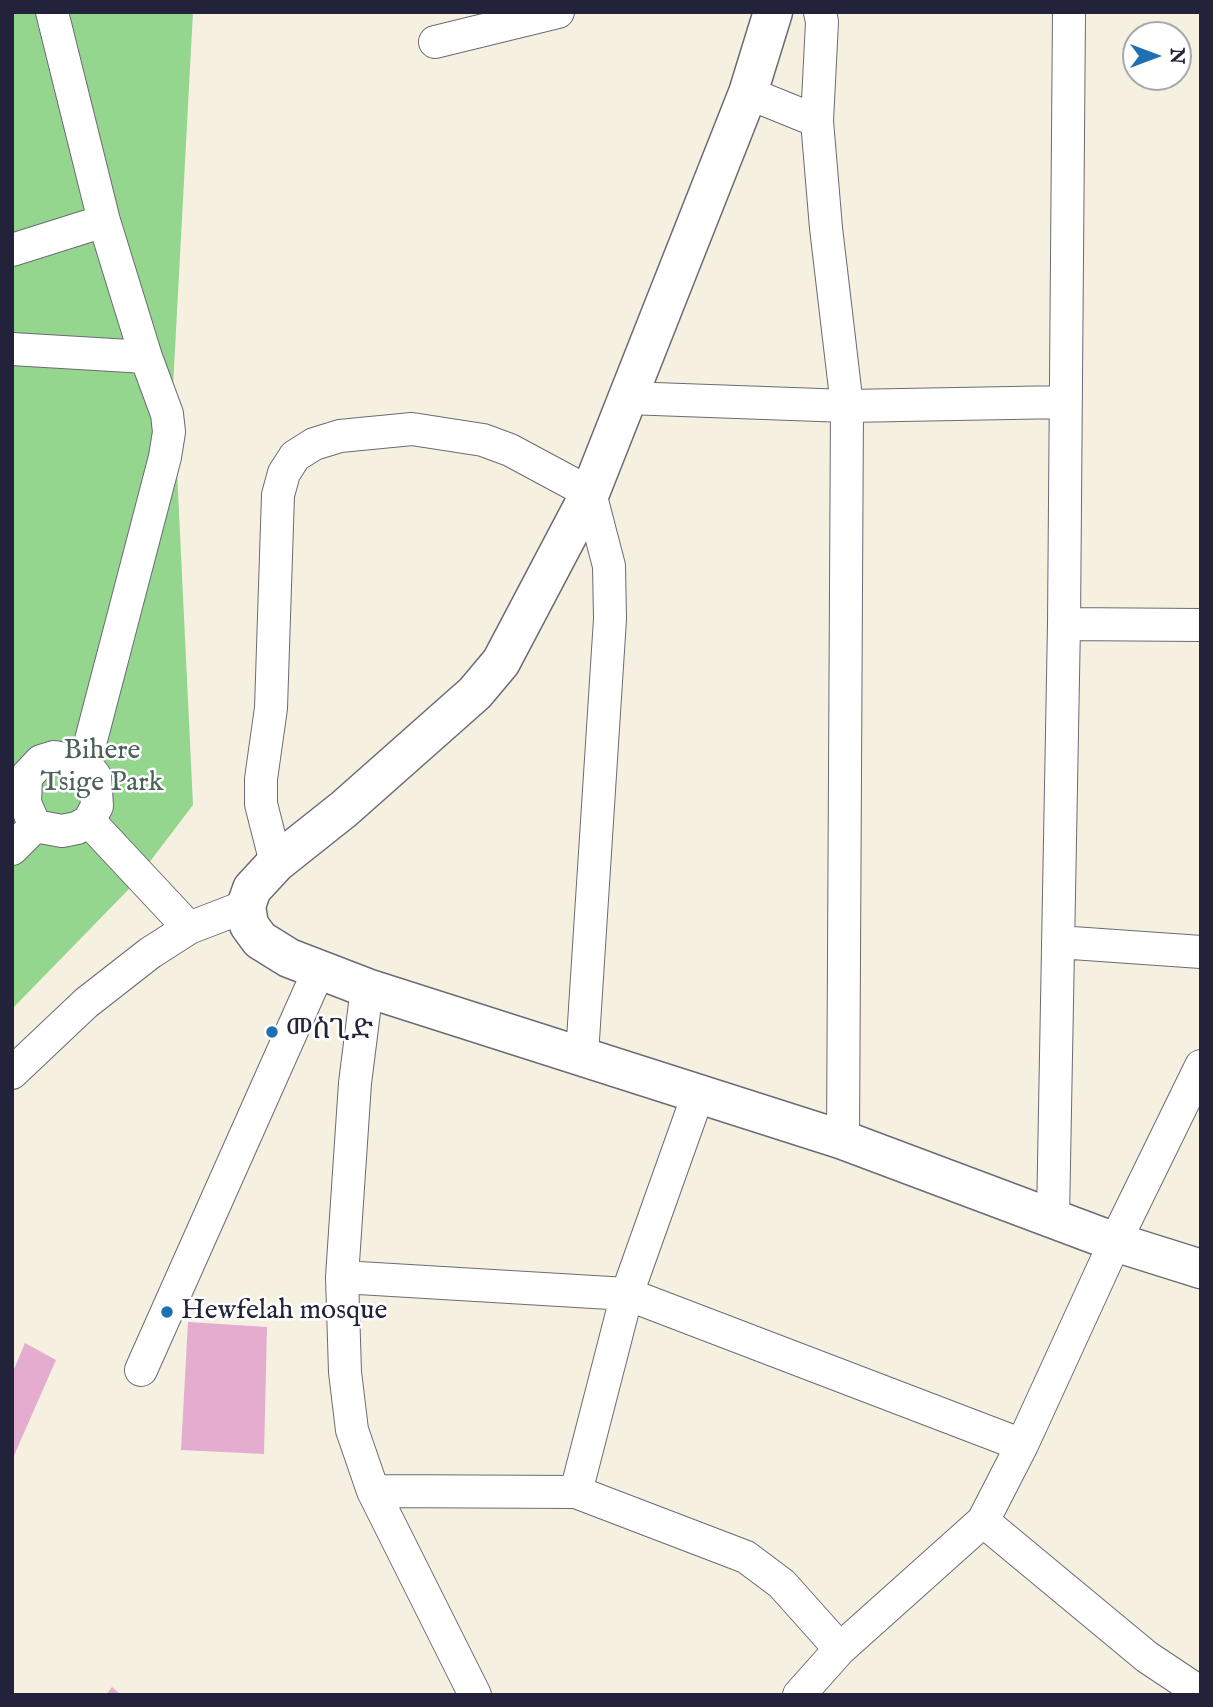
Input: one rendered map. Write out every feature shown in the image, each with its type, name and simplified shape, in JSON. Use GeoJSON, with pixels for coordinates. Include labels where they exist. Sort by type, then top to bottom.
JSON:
{"type":"FeatureCollection","features":[{"type":"Feature","properties":{"kind":"main road"},"geometry":{"type":"LineString","coordinates":[[773,12],[748,93],[590,493],[500,662],[475,693],[344,809],[276,863],[252,889],[246,906],[249,925],[260,940],[289,958],[367,988],[843,1140],[1115,1242],[1201,1269]]}},
{"type":"Feature","properties":{"kind":"street"},"geometry":{"type":"LineString","coordinates":[[52,12],[104,221],[146,357],[167,414],[169,432],[165,457],[85,763]]}},
{"type":"Feature","properties":{"kind":"street"},"geometry":{"type":"LineString","coordinates":[[435,42],[558,12]]}},
{"type":"Feature","properties":{"kind":"street"},"geometry":{"type":"LineString","coordinates":[[820,12],[822,22],[817,121],[826,228],[847,407],[843,1140]]}},
{"type":"Feature","properties":{"kind":"street"},"geometry":{"type":"LineString","coordinates":[[1053,1218],[1064,624],[1069,12]]}},
{"type":"Feature","properties":{"kind":"street"},"geometry":{"type":"LineString","coordinates":[[748,93],[817,121]]}},
{"type":"Feature","properties":{"kind":"street"},"geometry":{"type":"LineString","coordinates":[[12,250],[104,221]]}},
{"type":"Feature","properties":{"kind":"street"},"geometry":{"type":"LineString","coordinates":[[12,349],[146,357]]}},
{"type":"Feature","properties":{"kind":"street"},"geometry":{"type":"LineString","coordinates":[[627,398],[847,407],[1065,402]]}},
{"type":"Feature","properties":{"kind":"street"},"geometry":{"type":"LineString","coordinates":[[276,863],[261,804],[261,779],[271,708],[278,495],[284,473],[295,456],[314,444],[340,436],[412,429],[483,440],[510,450],[590,493],[609,566],[610,619],[582,1055]]}},
{"type":"Feature","properties":{"kind":"street"},"geometry":{"type":"LineString","coordinates":[[1064,624],[1201,625]]}},
{"type":"Feature","properties":{"kind":"street"},"geometry":{"type":"LineString","coordinates":[[54,757],[85,763],[94,776],[98,792],[97,806],[89,821],[62,831],[35,826],[25,803],[19,773],[54,757]]}},
{"type":"Feature","properties":{"kind":"street"},"geometry":{"type":"LineString","coordinates":[[89,821],[189,928]]}},
{"type":"Feature","properties":{"kind":"street"},"geometry":{"type":"LineString","coordinates":[[12,849],[35,826]]}},
{"type":"Feature","properties":{"kind":"street"},"geometry":{"type":"LineString","coordinates":[[12,1073],[86,1003],[189,928],[246,906]]}},
{"type":"Feature","properties":{"kind":"street"},"geometry":{"type":"LineString","coordinates":[[1058,942],[1201,952]]}},
{"type":"Feature","properties":{"kind":"street"},"geometry":{"type":"LineString","coordinates":[[141,1370],[320,970]]}},
{"type":"Feature","properties":{"kind":"street"},"geometry":{"type":"LineString","coordinates":[[367,988],[355,1083],[342,1277],[345,1372],[352,1430],[373,1491],[475,1695]]}},
{"type":"Feature","properties":{"kind":"street"},"geometry":{"type":"LineString","coordinates":[[799,1695],[840,1648],[983,1521],[1022,1445],[1115,1242],[1201,1066]]}},
{"type":"Feature","properties":{"kind":"street"},"geometry":{"type":"LineString","coordinates":[[576,1492],[627,1294],[699,1092]]}},
{"type":"Feature","properties":{"kind":"street"},"geometry":{"type":"LineString","coordinates":[[342,1277],[627,1294],[1022,1445]]}},
{"type":"Feature","properties":{"kind":"street"},"geometry":{"type":"LineString","coordinates":[[373,1491],[576,1492],[746,1557],[782,1584],[840,1648]]}},
{"type":"Feature","properties":{"kind":"street"},"geometry":{"type":"LineString","coordinates":[[983,1521],[1147,1657],[1201,1693]]}},
{"type":"Feature","properties":{"kind":"green space","name":"Bihere Tsige Park"},"geometry":{"type":"Polygon","coordinates":[[[12,12],[193,12],[173,387],[193,805],[129,889],[12,1009],[12,12]]]}},
{"type":"Feature","properties":{"kind":"building"},"geometry":{"type":"Polygon","coordinates":[[[188,1322],[267,1327],[264,1454],[181,1450],[188,1322]]]}},
{"type":"Feature","properties":{"kind":"building"},"geometry":{"type":"Polygon","coordinates":[[[25,1343],[56,1360],[12,1460],[12,1374],[25,1343]]]}},
{"type":"Feature","properties":{"kind":"building"},"geometry":{"type":"Polygon","coordinates":[[[112,1687],[121,1695],[106,1695],[112,1687]]]}},
{"type":"Feature","properties":{"kind":"place","name":"መስጊድ"},"geometry":{"type":"Point","coordinates":[272,1032]}},
{"type":"Feature","properties":{"kind":"place","name":"Hewfelah mosque"},"geometry":{"type":"Point","coordinates":[167,1312]}}]}
